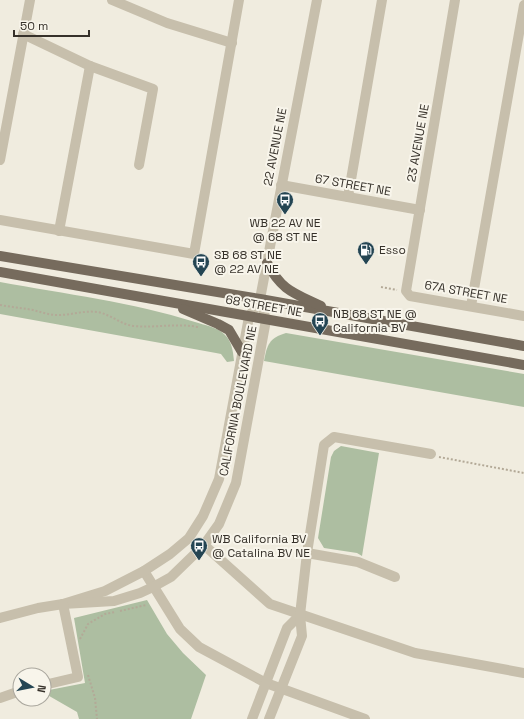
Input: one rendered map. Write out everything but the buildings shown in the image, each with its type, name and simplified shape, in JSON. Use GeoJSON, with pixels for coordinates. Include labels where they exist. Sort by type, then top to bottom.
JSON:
{"type":"FeatureCollection","features":[{"type":"Feature","properties":{"kind":"main road","name":"68 STREET NE"},"geometry":{"type":"LineString","coordinates":[[0,256],[260,299],[524,346]]}},
{"type":"Feature","properties":{"kind":"main road"},"geometry":{"type":"LineString","coordinates":[[267,263],[272,274],[283,286],[333,312]]}},
{"type":"Feature","properties":{"kind":"main road","name":"68 STREET NE"},"geometry":{"type":"LineString","coordinates":[[0,272],[524,365]]}},
{"type":"Feature","properties":{"kind":"main road"},"geometry":{"type":"LineString","coordinates":[[166,302],[229,330],[242,352]]}},
{"type":"Feature","properties":{"kind":"street"},"geometry":{"type":"LineString","coordinates":[[0,157],[30,0]]}},
{"type":"Feature","properties":{"kind":"street"},"geometry":{"type":"LineString","coordinates":[[112,0],[167,23],[232,43]]}},
{"type":"Feature","properties":{"kind":"street"},"geometry":{"type":"LineString","coordinates":[[0,220],[194,254],[239,0]]}},
{"type":"Feature","properties":{"kind":"street","name":"22 AVENUE NE"},"geometry":{"type":"LineString","coordinates":[[260,299],[317,0]]}},
{"type":"Feature","properties":{"kind":"street"},"geometry":{"type":"LineString","coordinates":[[348,197],[382,0]]}},
{"type":"Feature","properties":{"kind":"street","name":"23 AVENUE NE"},"geometry":{"type":"LineString","coordinates":[[406,291],[455,0]]}},
{"type":"Feature","properties":{"kind":"street"},"geometry":{"type":"LineString","coordinates":[[471,306],[524,5]]}},
{"type":"Feature","properties":{"kind":"street"},"geometry":{"type":"LineString","coordinates":[[23,34],[90,66],[153,89],[139,165]]}},
{"type":"Feature","properties":{"kind":"street"},"geometry":{"type":"LineString","coordinates":[[59,231],[90,66]]}},
{"type":"Feature","properties":{"kind":"street","name":"67 STREET NE"},"geometry":{"type":"LineString","coordinates":[[281,185],[420,210]]}},
{"type":"Feature","properties":{"kind":"street","name":"67A STREET NE"},"geometry":{"type":"LineString","coordinates":[[406,291],[410,296],[524,316]]}},
{"type":"Feature","properties":{"kind":"street","name":"CALIFORNIA BOULEVARD NE"},"geometry":{"type":"LineString","coordinates":[[63,604],[105,591],[170,554],[189,538],[203,516],[219,479],[249,317],[260,299]]}},
{"type":"Feature","properties":{"kind":"street","name":"CALIFORNIA BOULEVARD NE"},"geometry":{"type":"LineString","coordinates":[[0,618],[38,608],[63,604],[114,601],[153,587],[171,577],[204,545],[219,524],[236,483],[266,320],[260,299]]}},
{"type":"Feature","properties":{"kind":"street"},"geometry":{"type":"LineString","coordinates":[[269,719],[302,636],[300,615],[307,553],[324,445],[334,437],[431,454]]}},
{"type":"Feature","properties":{"kind":"street"},"geometry":{"type":"LineString","coordinates":[[204,545],[270,604],[415,653],[524,673]]}},
{"type":"Feature","properties":{"kind":"street"},"geometry":{"type":"LineString","coordinates":[[307,553],[358,562],[395,577]]}},
{"type":"Feature","properties":{"kind":"street"},"geometry":{"type":"LineString","coordinates":[[144,570],[180,629],[199,647],[266,683],[365,719]]}},
{"type":"Feature","properties":{"kind":"street"},"geometry":{"type":"LineString","coordinates":[[52,683],[78,677],[63,604]]}},
{"type":"Feature","properties":{"kind":"street"},"geometry":{"type":"LineString","coordinates":[[252,719],[287,628],[300,615]]}},
{"type":"Feature","properties":{"kind":"street"},"geometry":{"type":"LineString","coordinates":[[0,698],[12,694]]}},
{"type":"Feature","properties":{"kind":"path"},"geometry":{"type":"LineString","coordinates":[[381,287],[392,289]]}},
{"type":"Feature","properties":{"kind":"path"},"geometry":{"type":"LineString","coordinates":[[0,305],[55,315],[98,312],[121,323],[132,326],[149,327],[170,324],[200,327]]}},
{"type":"Feature","properties":{"kind":"path"},"geometry":{"type":"LineString","coordinates":[[431,454],[441,458],[524,473]]}},
{"type":"Feature","properties":{"kind":"path"},"geometry":{"type":"LineString","coordinates":[[81,645],[80,639],[88,624],[105,614],[146,604]]}},
{"type":"Feature","properties":{"kind":"path"},"geometry":{"type":"LineString","coordinates":[[87,671],[95,698],[98,719]]}},
{"type":"Feature","properties":{"kind":"green space"},"geometry":{"type":"Polygon","coordinates":[[[0,282],[147,309],[210,326],[227,337],[233,350],[234,361],[227,362],[221,354],[0,314],[0,282]]]}},
{"type":"Feature","properties":{"kind":"green space"},"geometry":{"type":"Polygon","coordinates":[[[286,333],[524,374],[524,407],[264,361],[266,351],[272,340],[286,333]]]}},
{"type":"Feature","properties":{"kind":"green space"},"geometry":{"type":"Polygon","coordinates":[[[341,446],[379,453],[362,556],[357,553],[324,548],[318,538],[331,457],[334,451],[341,446]]]}},
{"type":"Feature","properties":{"kind":"green space"},"geometry":{"type":"Polygon","coordinates":[[[147,600],[167,634],[183,653],[206,675],[191,719],[79,719],[77,712],[52,698],[52,689],[85,683],[74,618],[147,600]]]}},
{"type":"Feature","properties":{"kind":"place","name":"WB 22 AV NE @ 68 ST NE"},"geometry":{"type":"Point","coordinates":[285,215]}},
{"type":"Feature","properties":{"kind":"place","name":"Esso"},"geometry":{"type":"Point","coordinates":[366,265]}},
{"type":"Feature","properties":{"kind":"place","name":"SB 68 ST NE @ 22 AV NE"},"geometry":{"type":"Point","coordinates":[201,277]}},
{"type":"Feature","properties":{"kind":"place","name":"NB 68 ST NE @ California BV"},"geometry":{"type":"Point","coordinates":[320,336]}},
{"type":"Feature","properties":{"kind":"place","name":"WB California BV @ Catalina BV NE"},"geometry":{"type":"Point","coordinates":[199,561]}}]}
